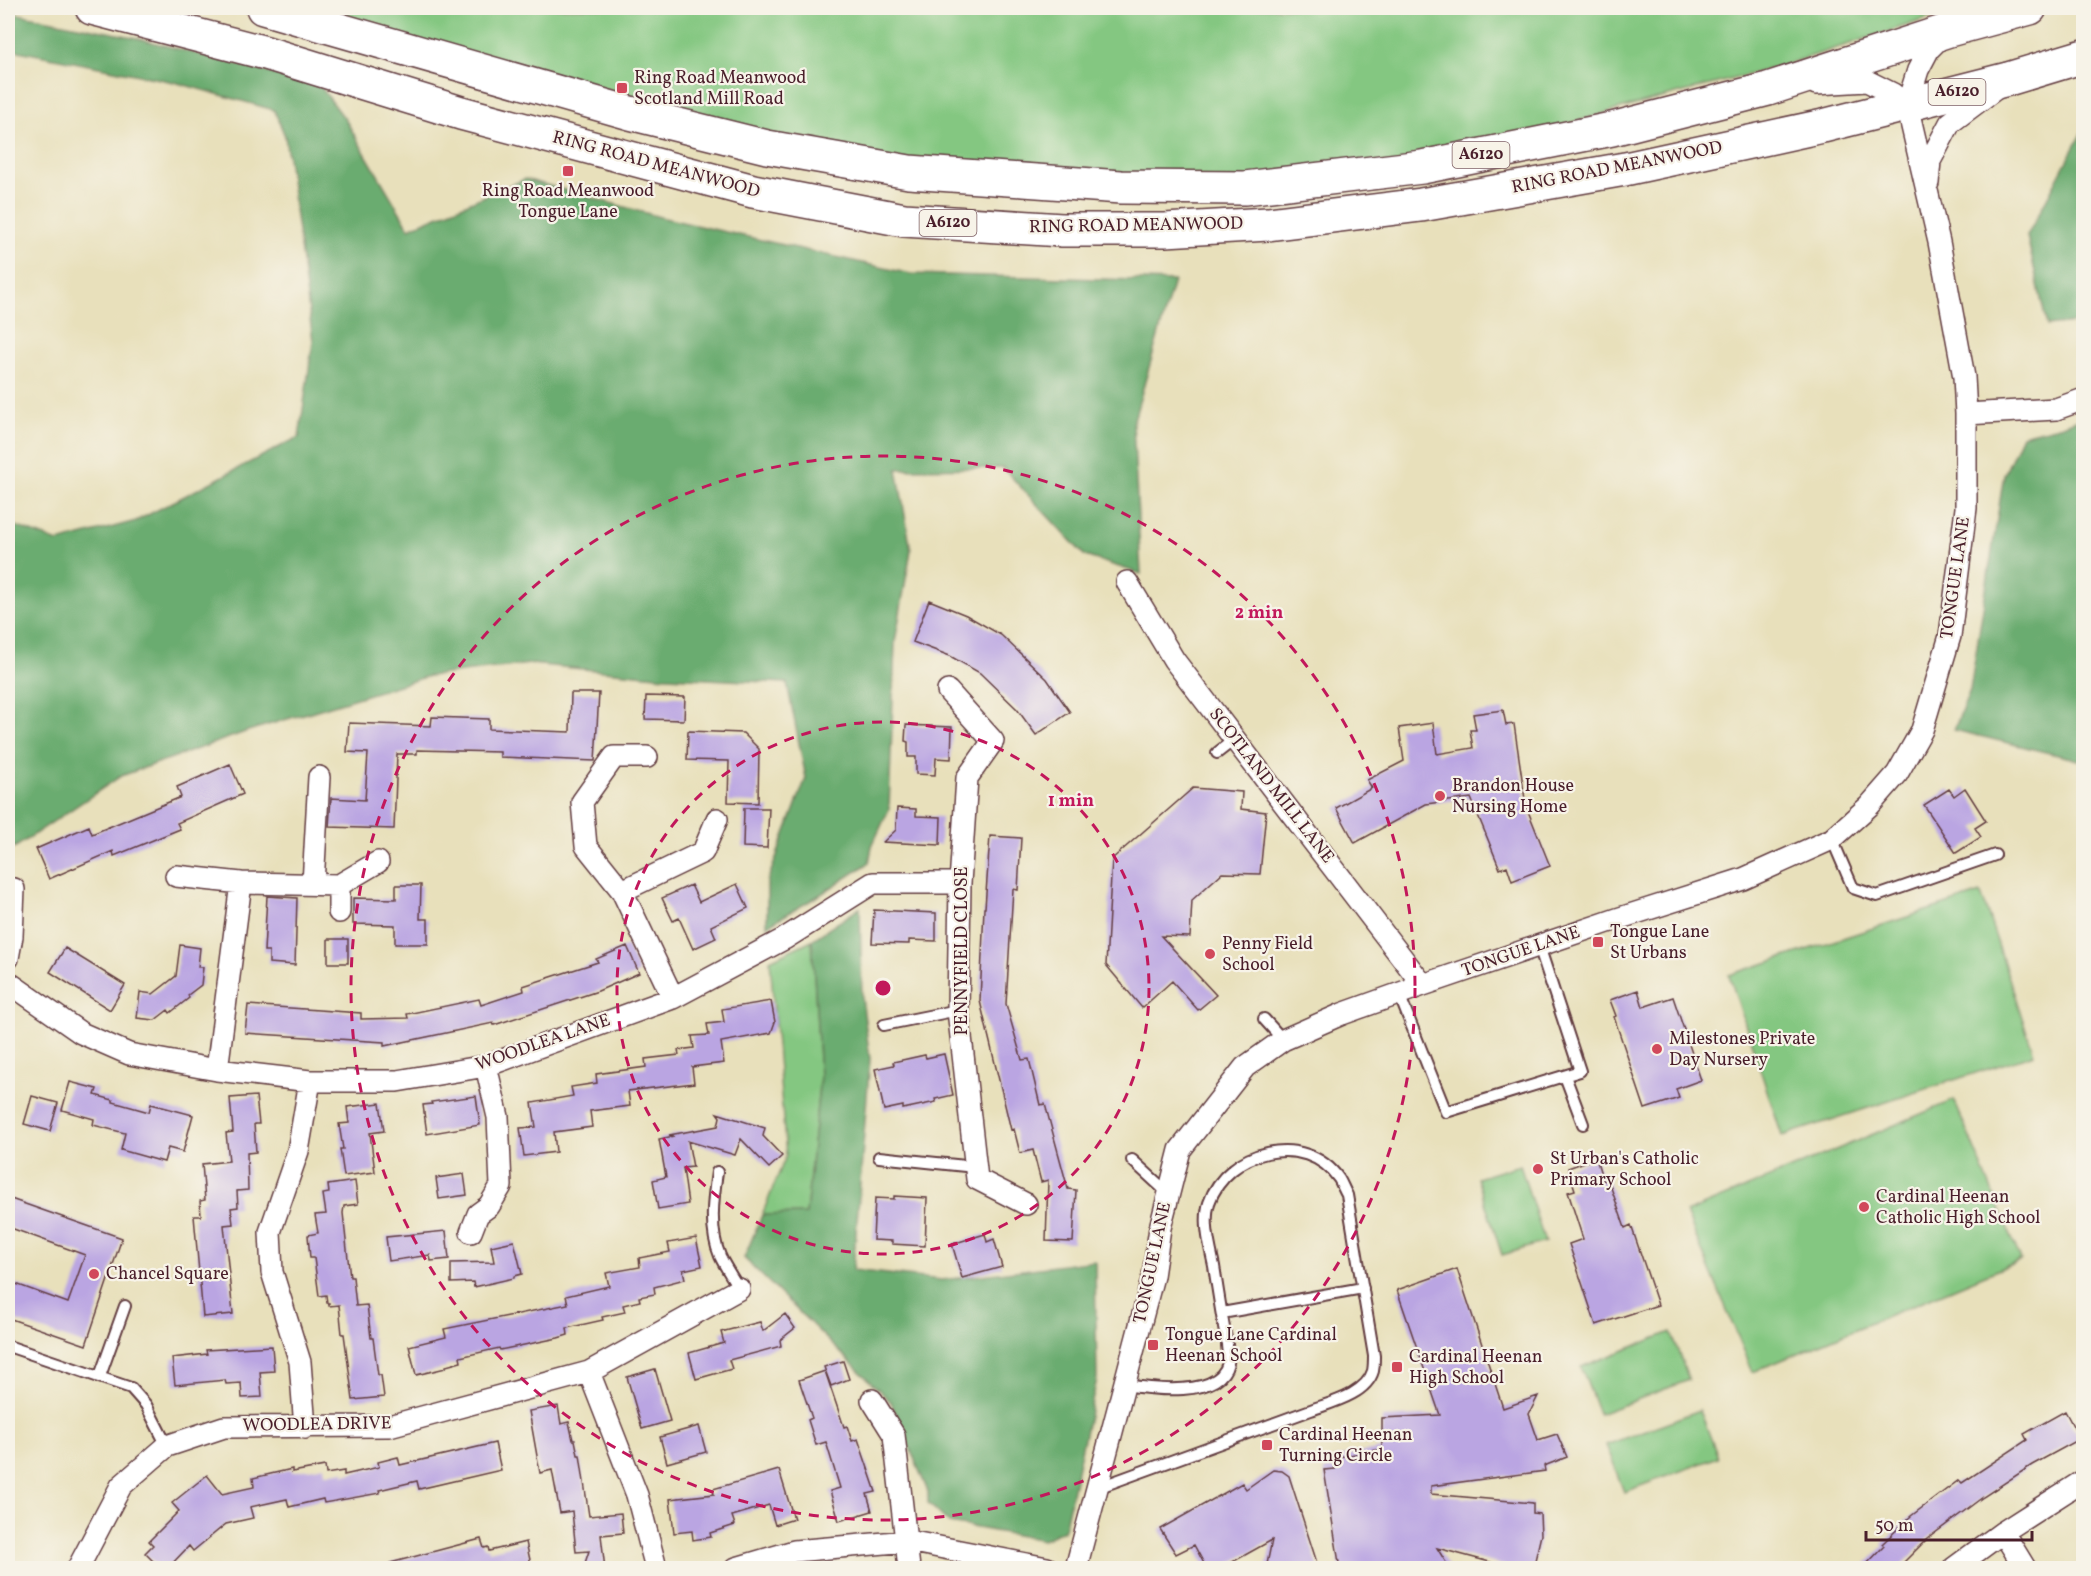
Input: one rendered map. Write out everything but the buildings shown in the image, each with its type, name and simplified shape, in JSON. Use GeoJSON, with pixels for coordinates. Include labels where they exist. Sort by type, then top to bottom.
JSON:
{"type":"FeatureCollection","features":[{"type":"Feature","properties":{"kind":"highway","name":"RING ROAD MEANWOOD"},"geometry":{"type":"LineString","coordinates":[[92,8],[266,53],[461,113],[753,191],[904,220],[1062,230],[1165,230],[1268,224],[1421,205],[1625,169],[1823,126],[1907,105]]}},
{"type":"Feature","properties":{"kind":"highway","name":"RING ROAD MEANWOOD"},"geometry":{"type":"LineString","coordinates":[[263,8],[630,113],[767,147],[909,172],[1121,188],[1245,188],[1422,167],[1612,129],[1768,89],[1977,20]]}},
{"type":"Feature","properties":{"kind":"highway","name":"A6120"},"geometry":{"type":"LineString","coordinates":[[1977,20],[2030,8]]}},
{"type":"Feature","properties":{"kind":"highway","name":"A6120"},"geometry":{"type":"LineString","coordinates":[[1907,105],[2008,79],[2080,54]]}},
{"type":"Feature","properties":{"kind":"street"},"geometry":{"type":"LineString","coordinates":[[1907,105],[1918,70],[1929,49],[1977,20]]}},
{"type":"Feature","properties":{"kind":"street","name":"TONGUE LANE"},"geometry":{"type":"LineString","coordinates":[[1927,196],[1930,161],[1950,123],[2008,79]]}},
{"type":"Feature","properties":{"kind":"street","name":"RING ROAD MEANWOOD"},"geometry":{"type":"LineString","coordinates":[[1768,89],[1867,81],[1893,94],[1907,105]]}},
{"type":"Feature","properties":{"kind":"street","name":"TONGUE LANE"},"geometry":{"type":"LineString","coordinates":[[1076,1569],[1153,1276],[1160,1228],[1180,1150],[1245,1067],[1283,1040],[1342,1014],[1743,879],[1832,839],[1869,806],[1897,774],[1922,730],[1950,636],[1966,508],[1966,414],[1964,377],[1939,242],[1907,105]]}},
{"type":"Feature","properties":{"kind":"street"},"geometry":{"type":"LineString","coordinates":[[1966,414],[2056,409],[2084,399]]}},
{"type":"Feature","properties":{"kind":"street","name":"SCOTLAND MILL LANE"},"geometry":{"type":"LineString","coordinates":[[1127,582],[1174,660],[1423,985]]}},
{"type":"Feature","properties":{"kind":"street","name":"PENNYFIELD CLOSE"},"geometry":{"type":"LineString","coordinates":[[948,692],[993,741],[967,778],[960,884],[958,1010],[975,1167]]}},
{"type":"Feature","properties":{"kind":"street"},"geometry":{"type":"LineString","coordinates":[[647,757],[614,757],[582,802],[586,846],[622,891],[673,998]]}},
{"type":"Feature","properties":{"kind":"street"},"geometry":{"type":"LineString","coordinates":[[313,884],[319,777]]}},
{"type":"Feature","properties":{"kind":"street"},"geometry":{"type":"LineString","coordinates":[[622,891],[703,852],[717,819]]}},
{"type":"Feature","properties":{"kind":"street"},"geometry":{"type":"LineString","coordinates":[[176,876],[241,883],[339,885],[378,862]]}},
{"type":"Feature","properties":{"kind":"street"},"geometry":{"type":"LineString","coordinates":[[217,1070],[241,883]]}},
{"type":"Feature","properties":{"kind":"street","name":"WOODLEA LANE"},"geometry":{"type":"LineString","coordinates":[[8,982],[81,1033],[129,1054],[217,1070],[310,1081],[397,1081],[486,1066],[673,998],[784,939],[873,884],[960,884]]}},
{"type":"Feature","properties":{"kind":"street"},"geometry":{"type":"LineString","coordinates":[[339,885],[339,912]]}},
{"type":"Feature","properties":{"kind":"street"},"geometry":{"type":"LineString","coordinates":[[8,958],[12,936],[14,889]]}},
{"type":"Feature","properties":{"kind":"street"},"geometry":{"type":"LineString","coordinates":[[471,1232],[478,1214],[489,1206],[501,1186],[498,1117],[486,1066]]}},
{"type":"Feature","properties":{"kind":"street"},"geometry":{"type":"LineString","coordinates":[[306,1428],[300,1362],[272,1272],[270,1232],[298,1151],[310,1081]]}},
{"type":"Feature","properties":{"kind":"street"},"geometry":{"type":"LineString","coordinates":[[975,1167],[977,1179],[1026,1204]]}},
{"type":"Feature","properties":{"kind":"street","name":"WOODLEA DRIVE"},"geometry":{"type":"LineString","coordinates":[[78,1569],[121,1485],[167,1446],[224,1427],[389,1426],[589,1372],[740,1289]]}},
{"type":"Feature","properties":{"kind":"street"},"geometry":{"type":"LineString","coordinates":[[589,1372],[637,1495],[656,1569]]}},
{"type":"Feature","properties":{"kind":"street"},"geometry":{"type":"LineString","coordinates":[[872,1400],[894,1435],[908,1541],[909,1569]]}},
{"type":"Feature","properties":{"kind":"street"},"geometry":{"type":"LineString","coordinates":[[1954,1569],[2003,1532],[2084,1480]]}},
{"type":"Feature","properties":{"kind":"street"},"geometry":{"type":"LineString","coordinates":[[2003,1532],[2025,1569]]}},
{"type":"Feature","properties":{"kind":"street"},"geometry":{"type":"LineString","coordinates":[[736,1569],[794,1551],[908,1541],[1047,1569]]}},
{"type":"Feature","properties":{"kind":"lane"},"geometry":{"type":"LineString","coordinates":[[1217,753],[1235,739]]}},
{"type":"Feature","properties":{"kind":"lane"},"geometry":{"type":"LineString","coordinates":[[1832,839],[1853,888],[1877,896],[1995,855]]}},
{"type":"Feature","properties":{"kind":"lane"},"geometry":{"type":"LineString","coordinates":[[1399,994],[1446,1112],[1580,1071],[1539,946]]}},
{"type":"Feature","properties":{"kind":"lane"},"geometry":{"type":"LineString","coordinates":[[884,1025],[958,1010]]}},
{"type":"Feature","properties":{"kind":"lane"},"geometry":{"type":"LineString","coordinates":[[1264,1019],[1283,1040]]}},
{"type":"Feature","properties":{"kind":"lane"},"geometry":{"type":"LineString","coordinates":[[1565,1076],[1583,1124]]}},
{"type":"Feature","properties":{"kind":"lane"},"geometry":{"type":"LineString","coordinates":[[1097,1488],[1308,1411],[1362,1387],[1373,1372],[1374,1356],[1347,1195],[1338,1178],[1323,1164],[1307,1155],[1286,1150],[1257,1155],[1234,1166],[1218,1184],[1208,1204],[1207,1227],[1228,1363],[1219,1379],[1200,1387],[1155,1390],[1125,1384]]}},
{"type":"Feature","properties":{"kind":"lane"},"geometry":{"type":"LineString","coordinates":[[879,1157],[975,1167]]}},
{"type":"Feature","properties":{"kind":"lane"},"geometry":{"type":"LineString","coordinates":[[1132,1160],[1169,1194]]}},
{"type":"Feature","properties":{"kind":"lane"},"geometry":{"type":"LineString","coordinates":[[717,1172],[713,1200],[714,1230],[720,1256],[740,1289]]}},
{"type":"Feature","properties":{"kind":"lane"},"geometry":{"type":"LineString","coordinates":[[1222,1313],[1363,1288]]}},
{"type":"Feature","properties":{"kind":"lane"},"geometry":{"type":"LineString","coordinates":[[100,1376],[125,1306]]}},
{"type":"Feature","properties":{"kind":"lane"},"geometry":{"type":"LineString","coordinates":[[8,1346],[131,1388],[146,1405],[167,1446]]}},
{"type":"Feature","properties":{"kind":"green space"},"geometry":{"type":"Polygon","coordinates":[[[269,8],[1961,8],[1781,66],[1605,113],[1422,167],[1244,188],[909,172],[269,8]]]}},
{"type":"Feature","properties":{"kind":"green space"},"geometry":{"type":"Polygon","coordinates":[[[8,12],[133,37],[320,86],[345,119],[409,228],[525,179],[660,217],[911,274],[1174,281],[1133,423],[1141,574],[1085,556],[1003,468],[897,469],[911,550],[895,642],[889,809],[872,846],[869,863],[767,926],[767,882],[806,778],[787,683],[667,677],[530,664],[429,676],[248,731],[121,776],[8,850],[8,523],[58,542],[136,521],[299,437],[313,341],[285,136],[274,110],[174,82],[8,49],[8,12]]]}},
{"type":"Feature","properties":{"kind":"green space"},"geometry":{"type":"Polygon","coordinates":[[[2083,130],[2083,322],[2047,326],[2027,236],[2083,130]]]}},
{"type":"Feature","properties":{"kind":"green space"},"geometry":{"type":"Polygon","coordinates":[[[2083,417],[2083,761],[1954,730],[1970,690],[2004,475],[2022,435],[2063,425],[2083,417]]]}},
{"type":"Feature","properties":{"kind":"green space"},"geometry":{"type":"Polygon","coordinates":[[[1981,893],[2034,1054],[1782,1136],[1729,975],[1981,893]]]}},
{"type":"Feature","properties":{"kind":"green space"},"geometry":{"type":"Polygon","coordinates":[[[860,908],[862,998],[870,1059],[853,1270],[942,1280],[1095,1261],[1097,1379],[1064,1530],[1043,1540],[949,1523],[928,1503],[928,1492],[891,1402],[744,1258],[762,1215],[806,1214],[820,1076],[812,940],[860,908]]]}},
{"type":"Feature","properties":{"kind":"green space"},"geometry":{"type":"Polygon","coordinates":[[[812,940],[820,1076],[806,1214],[762,1215],[786,1156],[770,960],[812,940]]]}},
{"type":"Feature","properties":{"kind":"green space"},"geometry":{"type":"Polygon","coordinates":[[[1954,1100],[2021,1260],[1753,1372],[1686,1213],[1954,1100]]]}},
{"type":"Feature","properties":{"kind":"green space"},"geometry":{"type":"Polygon","coordinates":[[[1520,1165],[1545,1242],[1502,1255],[1477,1178],[1520,1165]]]}},
{"type":"Feature","properties":{"kind":"green space"},"geometry":{"type":"Polygon","coordinates":[[[1671,1332],[1689,1380],[1599,1414],[1581,1367],[1671,1332]]]}},
{"type":"Feature","properties":{"kind":"green space"},"geometry":{"type":"Polygon","coordinates":[[[1700,1410],[1718,1457],[1624,1492],[1606,1445],[1700,1410]]]}},
{"type":"Feature","properties":{"kind":"place","name":"Ring Road Meanwood Scotland Mill Road"},"geometry":{"type":"Point","coordinates":[622,88]}},
{"type":"Feature","properties":{"kind":"place","name":"Ring Road Meanwood Tongue Lane"},"geometry":{"type":"Point","coordinates":[568,171]}},
{"type":"Feature","properties":{"kind":"place","name":"Brandon House Nursing Home"},"geometry":{"type":"Point","coordinates":[1440,796]}},
{"type":"Feature","properties":{"kind":"place","name":"Tongue Lane St Urbans"},"geometry":{"type":"Point","coordinates":[1598,942]}},
{"type":"Feature","properties":{"kind":"place","name":"Penny Field School"},"geometry":{"type":"Point","coordinates":[1210,954]}},
{"type":"Feature","properties":{"kind":"place","name":"Milestones Private Day Nursery"},"geometry":{"type":"Point","coordinates":[1657,1049]}},
{"type":"Feature","properties":{"kind":"place","name":"St Urban's Catholic Primary School"},"geometry":{"type":"Point","coordinates":[1538,1169]}},
{"type":"Feature","properties":{"kind":"place","name":"Cardinal Heenan Catholic High School"},"geometry":{"type":"Point","coordinates":[1864,1207]}},
{"type":"Feature","properties":{"kind":"place","name":"Chancel Square"},"geometry":{"type":"Point","coordinates":[94,1274]}},
{"type":"Feature","properties":{"kind":"place","name":"Tongue Lane Cardinal Heenan School"},"geometry":{"type":"Point","coordinates":[1153,1345]}},
{"type":"Feature","properties":{"kind":"place","name":"Cardinal Heenan High School"},"geometry":{"type":"Point","coordinates":[1397,1367]}},
{"type":"Feature","properties":{"kind":"place","name":"Cardinal Heenan Turning Circle"},"geometry":{"type":"Point","coordinates":[1267,1445]}}]}
